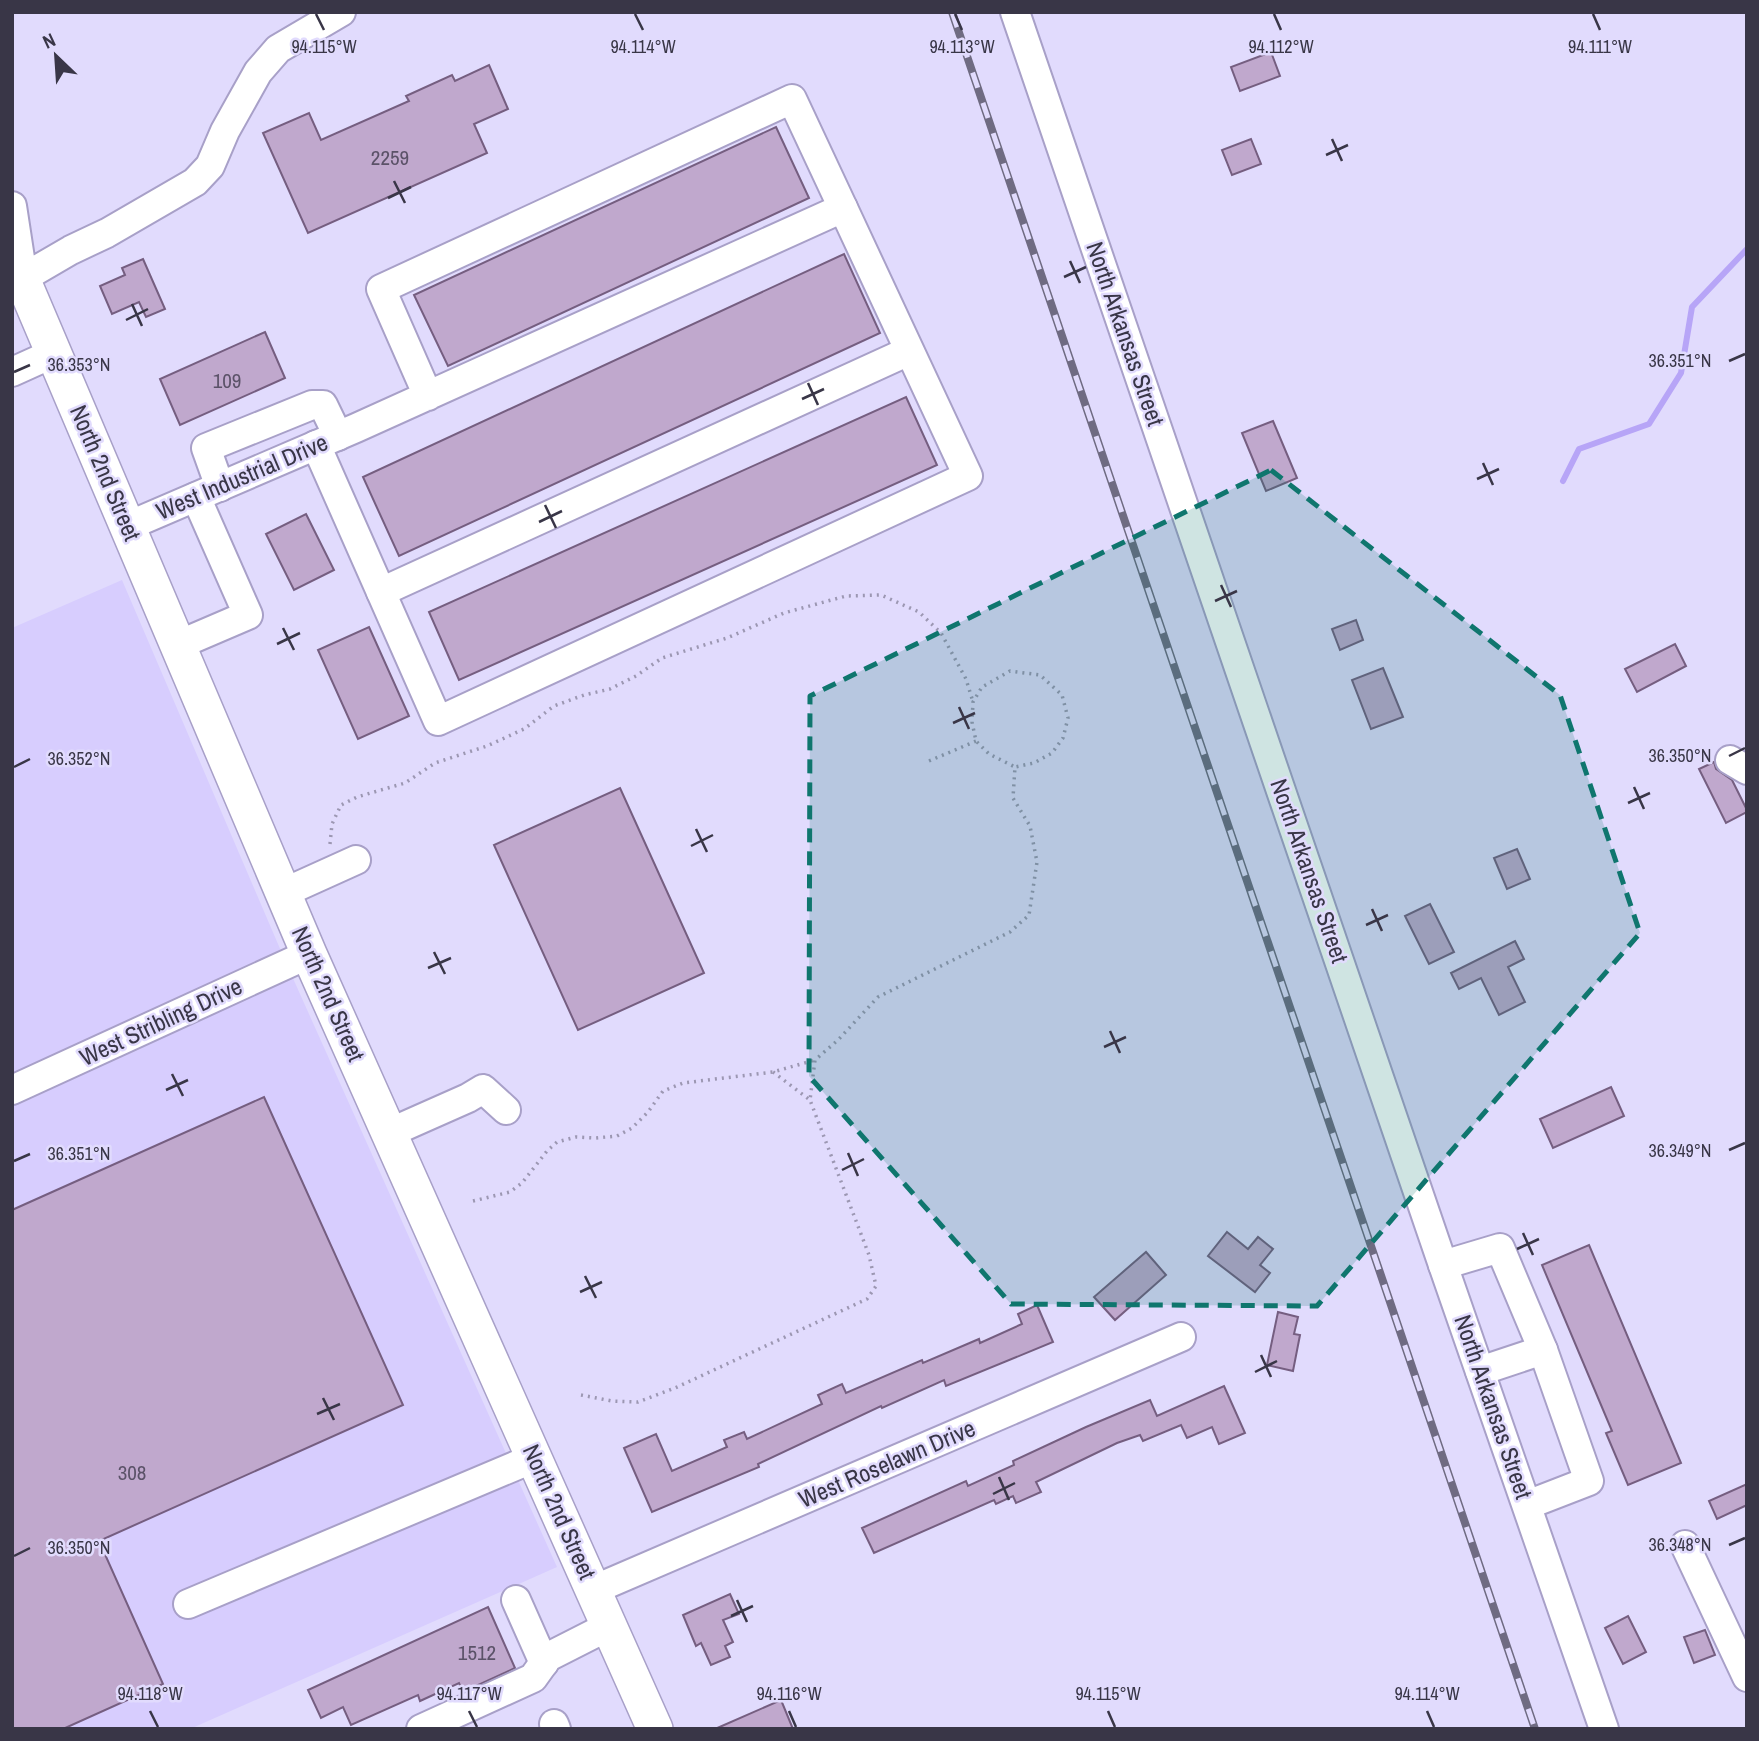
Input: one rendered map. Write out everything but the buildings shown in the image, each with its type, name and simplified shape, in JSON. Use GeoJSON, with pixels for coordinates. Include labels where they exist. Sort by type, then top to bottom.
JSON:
{"type":"FeatureCollection","features":[{"type":"Feature","properties":{"kind":"main road","name":"North 2nd Street"},"geometry":{"type":"LineString","coordinates":[[17,266],[309,954],[655,1729]]}},
{"type":"Feature","properties":{"kind":"street"},"geometry":{"type":"LineString","coordinates":[[12,206],[17,266],[71,250],[107,233],[195,182],[210,166],[225,131],[258,72],[278,49],[341,12]]}},
{"type":"Feature","properties":{"kind":"street","name":"North Arkansas Street"},"geometry":{"type":"LineString","coordinates":[[1015,12],[1604,1729]]}},
{"type":"Feature","properties":{"kind":"street"},"geometry":{"type":"LineString","coordinates":[[178,645],[248,615],[208,492],[206,448],[312,405],[323,405],[337,437],[381,592],[438,721],[968,477],[793,99],[381,289],[428,396]]}},
{"type":"Feature","properties":{"kind":"street","name":"West Industrial Drive"},"geometry":{"type":"LineString","coordinates":[[128,526],[337,437],[843,208]]}},
{"type":"Feature","properties":{"kind":"street"},"geometry":{"type":"LineString","coordinates":[[381,592],[909,351]]}},
{"type":"Feature","properties":{"kind":"street"},"geometry":{"type":"LineString","coordinates":[[12,372],[54,353]]}},
{"type":"Feature","properties":{"kind":"street"},"geometry":{"type":"LineString","coordinates":[[283,893],[356,860]]}},
{"type":"Feature","properties":{"kind":"street","name":"West Stribling Drive"},"geometry":{"type":"LineString","coordinates":[[12,1090],[309,954]]}},
{"type":"Feature","properties":{"kind":"street"},"geometry":{"type":"LineString","coordinates":[[389,1133],[483,1089],[506,1110]]}},
{"type":"Feature","properties":{"kind":"street"},"geometry":{"type":"LineString","coordinates":[[1443,1265],[1500,1248],[1543,1350],[1589,1481],[1527,1505]]}},
{"type":"Feature","properties":{"kind":"street","name":"West Roselawn Drive"},"geometry":{"type":"LineString","coordinates":[[593,1590],[1181,1337]]}},
{"type":"Feature","properties":{"kind":"street"},"geometry":{"type":"LineString","coordinates":[[1480,1371],[1543,1350]]}},
{"type":"Feature","properties":{"kind":"street"},"geometry":{"type":"LineString","coordinates":[[188,1604],[534,1458]]}},
{"type":"Feature","properties":{"kind":"street"},"geometry":{"type":"LineString","coordinates":[[1685,1545],[1747,1677]]}},
{"type":"Feature","properties":{"kind":"street"},"geometry":{"type":"LineString","coordinates":[[516,1600],[544,1663]]}},
{"type":"Feature","properties":{"kind":"street"},"geometry":{"type":"LineString","coordinates":[[421,1729],[533,1678],[553,1653],[609,1626]]}},
{"type":"Feature","properties":{"kind":"path"},"geometry":{"type":"LineString","coordinates":[[329,846],[332,824],[341,805],[357,797],[405,782],[435,763],[487,746],[524,729],[554,706],[584,695],[610,690],[663,658],[727,638],[784,613],[846,596],[881,595],[919,612],[941,634],[966,679],[973,702],[972,722],[976,741],[989,754],[1015,767],[1034,763],[1052,753],[1063,738],[1068,718],[1062,695],[1040,675],[1010,671],[982,687],[973,702]]}},
{"type":"Feature","properties":{"kind":"path"},"geometry":{"type":"LineString","coordinates":[[929,761],[976,741]]}},
{"type":"Feature","properties":{"kind":"path"},"geometry":{"type":"LineString","coordinates":[[473,1201],[510,1192],[522,1183],[557,1142],[576,1136],[617,1136],[632,1128],[663,1091],[683,1083],[773,1072],[815,1060],[838,1040],[878,997],[1010,932],[1029,915],[1037,862],[1030,826],[1013,798],[1015,767]]}},
{"type":"Feature","properties":{"kind":"path"},"geometry":{"type":"LineString","coordinates":[[581,1395],[612,1401],[638,1402],[675,1388],[867,1299],[876,1286],[869,1255],[810,1100],[815,1060]]}},
{"type":"Feature","properties":{"kind":"path"},"geometry":{"type":"LineString","coordinates":[[773,1072],[810,1100]]}},
{"type":"Feature","properties":{"kind":"highlighted area"},"geometry":{"type":"Polygon","coordinates":[[[1271,470],[1560,695],[1640,933],[1317,1306],[1011,1304],[809,1076],[810,696],[1271,470]]]}},
{"type":"Feature","properties":{"kind":"shaded area"},"geometry":{"type":"Polygon","coordinates":[[[122,580],[287,965],[557,1567],[190,1729],[12,1729],[12,628],[122,580]]]}},
{"type":"Feature","properties":{"kind":"waterway"},"geometry":{"type":"LineString","coordinates":[[1563,481],[1579,449],[1649,424],[1681,373],[1692,307],[1747,249]]}},
{"type":"Feature","properties":{"kind":"railway"},"geometry":{"type":"LineString","coordinates":[[952,12],[1535,1729]]}}]}
